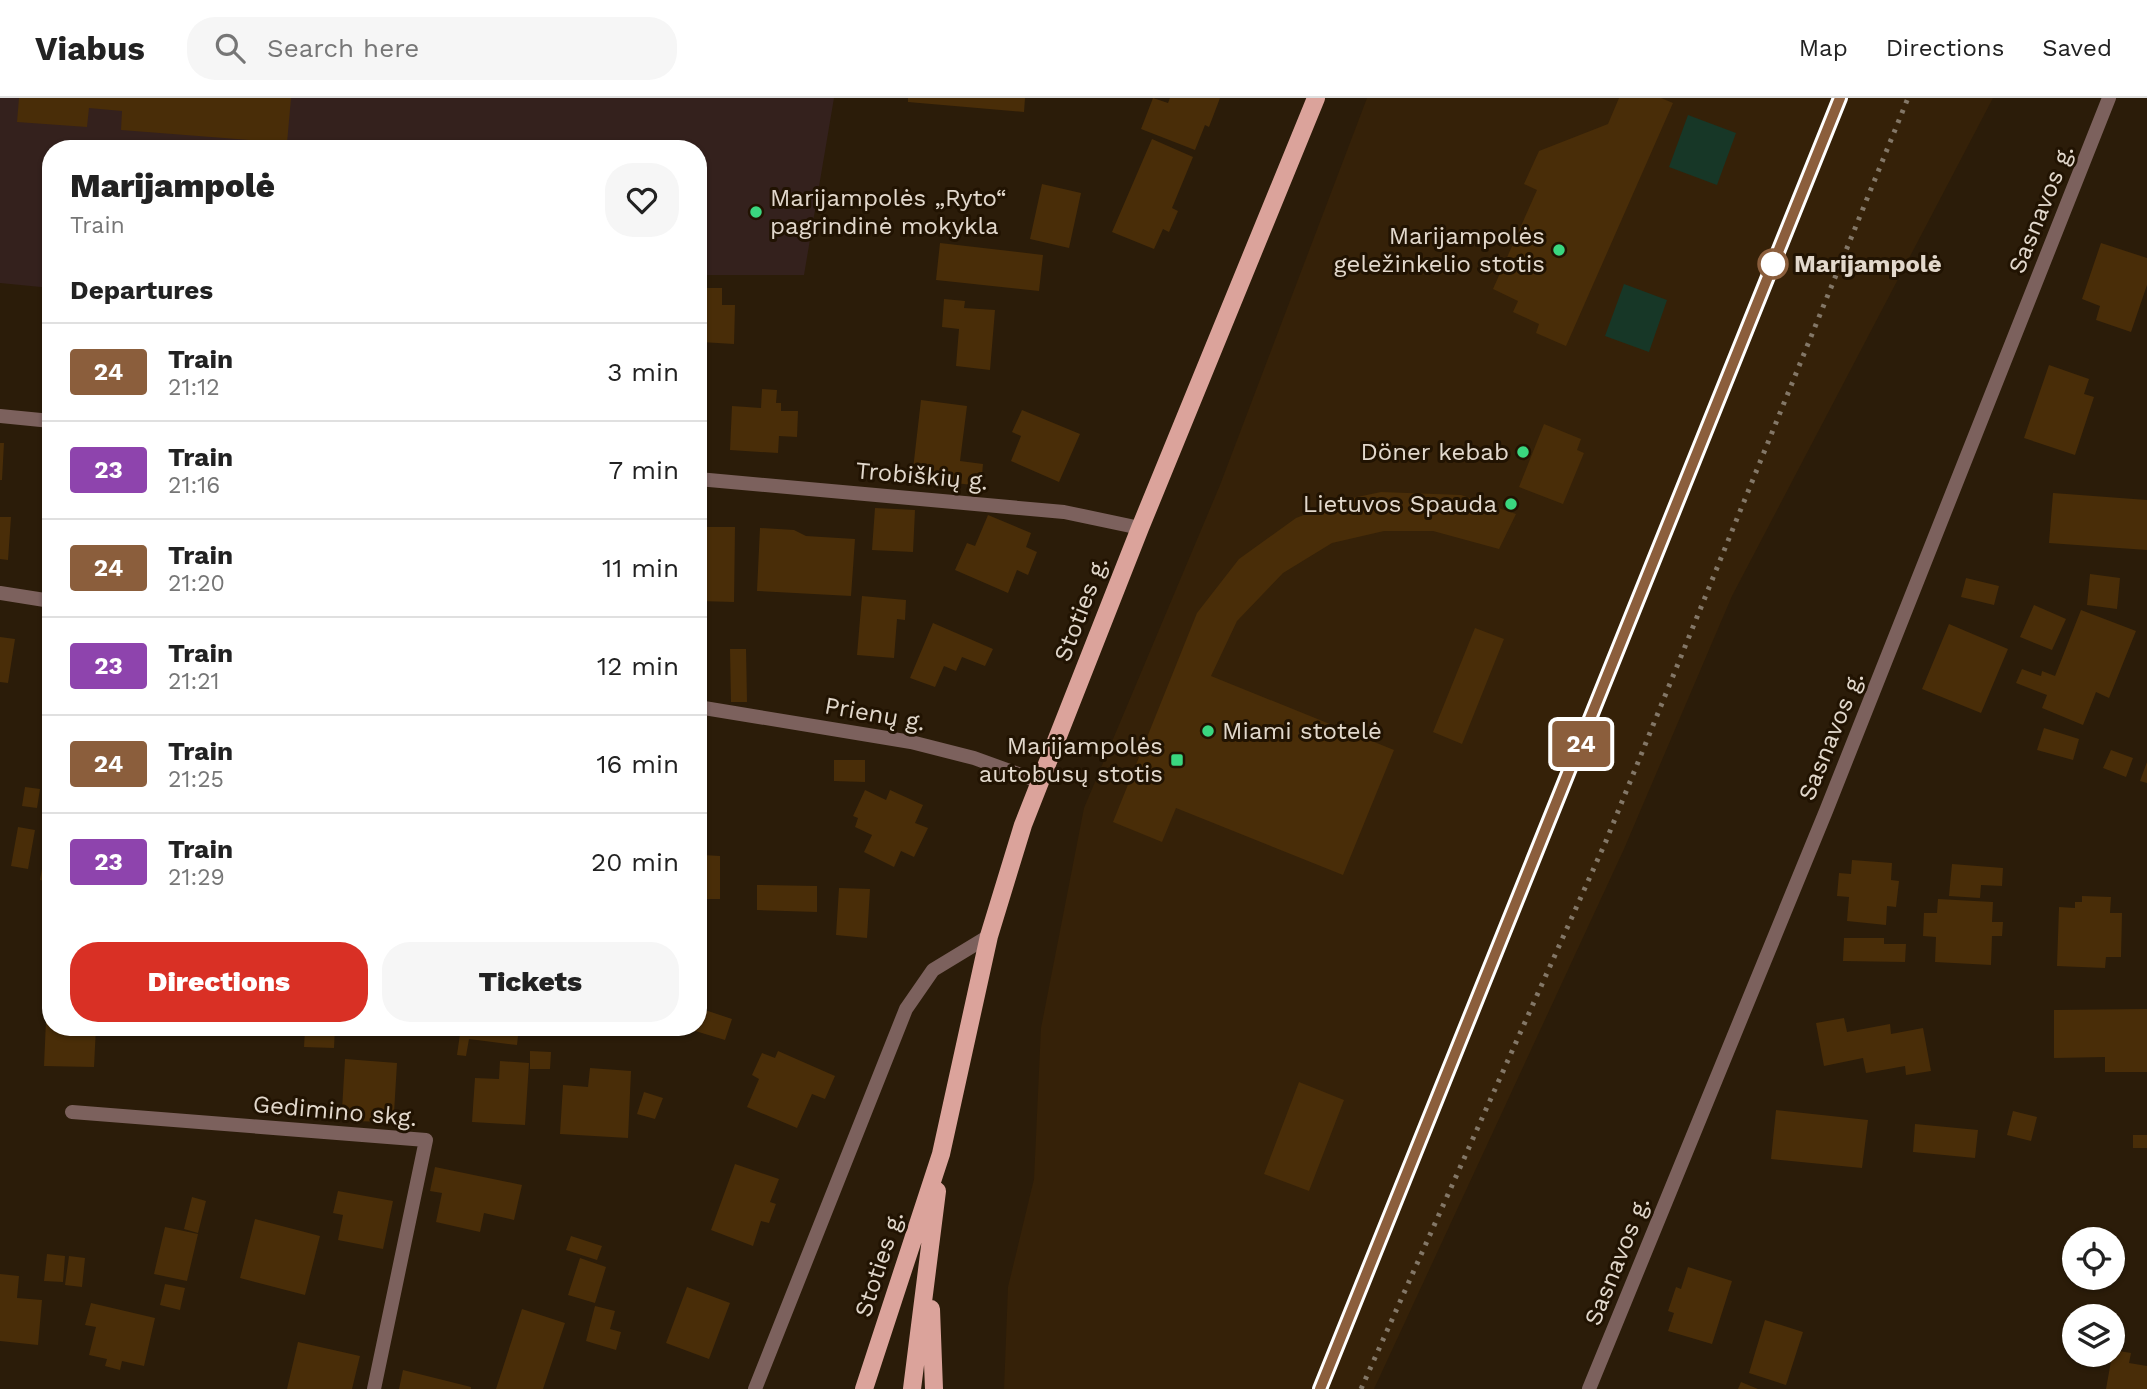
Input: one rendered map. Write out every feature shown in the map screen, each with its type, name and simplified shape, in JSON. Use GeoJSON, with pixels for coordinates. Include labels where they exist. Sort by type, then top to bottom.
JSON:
{"type":"FeatureCollection","features":[{"type":"Feature","properties":{"kind":"main road","name":"Stoties g."},"geometry":{"type":"LineString","coordinates":[[864,1389],[941,1154],[989,936],[1040,782],[1140,528],[1316,98]]}},
{"type":"Feature","properties":{"kind":"main road","name":"Stoties g."},"geometry":{"type":"LineString","coordinates":[[912,1389],[930,1261],[941,1154]]}},
{"type":"Feature","properties":{"kind":"main road"},"geometry":{"type":"LineString","coordinates":[[930,1261],[934,1389]]}},
{"type":"Feature","properties":{"kind":"street","name":"Sasnavos g."},"geometry":{"type":"LineString","coordinates":[[1589,1389],[1826,811],[2109,98]]}},
{"type":"Feature","properties":{"kind":"street"},"geometry":{"type":"LineString","coordinates":[[0,416],[42,420]]}},
{"type":"Feature","properties":{"kind":"street","name":"Trobiškių g."},"geometry":{"type":"LineString","coordinates":[[707,480],[1064,512],[1140,528]]}},
{"type":"Feature","properties":{"kind":"street"},"geometry":{"type":"LineString","coordinates":[[0,593],[42,600]]}},
{"type":"Feature","properties":{"kind":"street","name":"Prienų g."},"geometry":{"type":"LineString","coordinates":[[707,708],[911,742],[974,758],[1040,782]]}},
{"type":"Feature","properties":{"kind":"street"},"geometry":{"type":"LineString","coordinates":[[755,1389],[906,1009],[933,970],[989,936]]}},
{"type":"Feature","properties":{"kind":"street","name":"Gedimino skg."},"geometry":{"type":"LineString","coordinates":[[72,1112],[426,1140],[374,1389]]}},
{"type":"Feature","properties":{"kind":"shaded area","name":"Marijampolės „Ryto“ pagrindinė mokykla"},"geometry":{"type":"Polygon","coordinates":[[[0,98],[834,98],[804,275],[707,275],[707,140],[42,140],[42,287],[0,283],[0,98]]]}},
{"type":"Feature","properties":{"kind":"shaded area"},"geometry":{"type":"Polygon","coordinates":[[[1367,98],[1993,98],[1732,596],[1624,849],[1374,1389],[1004,1389],[1008,1287],[1034,1179],[1041,1028],[1084,808],[1220,485],[1367,98]]]}},
{"type":"Feature","properties":{"kind":"green space"},"geometry":{"type":"Polygon","coordinates":[[[1688,115],[1736,133],[1717,185],[1669,167],[1688,115]]]}},
{"type":"Feature","properties":{"kind":"green space"},"geometry":{"type":"Polygon","coordinates":[[[1624,284],[1667,300],[1649,352],[1605,336],[1624,284]]]}},
{"type":"Feature","properties":{"kind":"building"},"geometry":{"type":"Polygon","coordinates":[[[19,98],[291,98],[287,140],[249,140],[121,130],[122,111],[89,108],[87,127],[17,122],[19,98]]]}},
{"type":"Feature","properties":{"kind":"building"},"geometry":{"type":"Polygon","coordinates":[[[908,98],[1025,98],[1024,112],[908,102],[908,98]]]}},
{"type":"Feature","properties":{"kind":"building"},"geometry":{"type":"Polygon","coordinates":[[[1153,98],[1168,103],[1170,98],[1220,98],[1209,127],[1205,125],[1195,150],[1141,129],[1153,98]]]}},
{"type":"Feature","properties":{"kind":"building","name":"Marijampolės geležinkelio stotis"},"geometry":{"type":"Polygon","coordinates":[[[1619,98],[1661,98],[1673,103],[1566,346],[1536,333],[1539,324],[1513,312],[1518,301],[1493,289],[1537,190],[1524,184],[1539,151],[1608,124],[1619,98]]]}},
{"type":"Feature","properties":{"kind":"building"},"geometry":{"type":"Polygon","coordinates":[[[1152,139],[1193,157],[1172,208],[1178,211],[1169,232],[1163,229],[1154,249],[1112,232],[1152,139]]]}},
{"type":"Feature","properties":{"kind":"building"},"geometry":{"type":"Polygon","coordinates":[[[1042,184],[1081,193],[1069,248],[1030,239],[1042,184]]]}},
{"type":"Feature","properties":{"kind":"building"},"geometry":{"type":"Polygon","coordinates":[[[940,243],[1043,255],[1039,291],[936,280],[940,243]]]}},
{"type":"Feature","properties":{"kind":"building"},"geometry":{"type":"Polygon","coordinates":[[[2101,243],[2147,258],[2147,285],[2131,332],[2096,320],[2100,306],[2082,299],[2101,243]]]}},
{"type":"Feature","properties":{"kind":"building"},"geometry":{"type":"Polygon","coordinates":[[[707,288],[722,288],[722,305],[735,305],[734,344],[707,342],[707,288]]]}},
{"type":"Feature","properties":{"kind":"building"},"geometry":{"type":"Polygon","coordinates":[[[944,299],[965,301],[964,308],[995,310],[990,370],[956,366],[959,329],[942,327],[944,299]]]}},
{"type":"Feature","properties":{"kind":"building"},"geometry":{"type":"Polygon","coordinates":[[[2049,365],[2089,379],[2084,394],[2094,397],[2075,455],[2024,438],[2049,365]]]}},
{"type":"Feature","properties":{"kind":"building"},"geometry":{"type":"Polygon","coordinates":[[[762,389],[777,390],[776,403],[781,403],[781,411],[798,411],[797,437],[779,436],[778,453],[730,450],[732,406],[761,408],[762,389]]]}},
{"type":"Feature","properties":{"kind":"building"},"geometry":{"type":"Polygon","coordinates":[[[921,400],[967,406],[960,461],[983,464],[981,486],[912,478],[921,400]]]}},
{"type":"Feature","properties":{"kind":"building"},"geometry":{"type":"Polygon","coordinates":[[[1022,410],[1080,434],[1059,482],[1011,461],[1021,436],[1012,432],[1022,410]]]}},
{"type":"Feature","properties":{"kind":"building"},"geometry":{"type":"Polygon","coordinates":[[[1544,424],[1581,439],[1577,450],[1584,453],[1563,504],[1519,487],[1544,424]]]}},
{"type":"Feature","properties":{"kind":"building"},"geometry":{"type":"Polygon","coordinates":[[[0,443],[4,443],[2,480],[0,480],[0,443]]]}},
{"type":"Feature","properties":{"kind":"building"},"geometry":{"type":"Polygon","coordinates":[[[1381,492],[1461,495],[1516,514],[1499,549],[1433,531],[1384,531],[1332,543],[1283,573],[1237,621],[1211,676],[1394,750],[1343,875],[1176,808],[1162,842],[1113,822],[1197,613],[1239,559],[1296,518],[1343,500],[1381,492]]]}},
{"type":"Feature","properties":{"kind":"building"},"geometry":{"type":"Polygon","coordinates":[[[2053,493],[2147,500],[2147,550],[2049,543],[2053,493]]]}},
{"type":"Feature","properties":{"kind":"building"},"geometry":{"type":"Polygon","coordinates":[[[875,508],[915,510],[913,552],[872,550],[875,508]]]}},
{"type":"Feature","properties":{"kind":"building"},"geometry":{"type":"Polygon","coordinates":[[[988,515],[1031,533],[1026,547],[1037,552],[1028,575],[1017,570],[1008,593],[955,570],[967,543],[975,546],[988,515]]]}},
{"type":"Feature","properties":{"kind":"building"},"geometry":{"type":"Polygon","coordinates":[[[0,517],[11,517],[8,560],[0,559],[0,517]]]}},
{"type":"Feature","properties":{"kind":"building"},"geometry":{"type":"Polygon","coordinates":[[[707,527],[735,527],[734,602],[707,601],[707,527]]]}},
{"type":"Feature","properties":{"kind":"building"},"geometry":{"type":"Polygon","coordinates":[[[760,528],[794,530],[806,536],[855,539],[851,596],[757,591],[760,528]]]}},
{"type":"Feature","properties":{"kind":"building"},"geometry":{"type":"Polygon","coordinates":[[[2090,574],[2120,578],[2117,609],[2087,605],[2090,574]]]}},
{"type":"Feature","properties":{"kind":"building"},"geometry":{"type":"Polygon","coordinates":[[[1966,578],[1999,586],[1994,605],[1961,597],[1966,578]]]}},
{"type":"Feature","properties":{"kind":"building"},"geometry":{"type":"Polygon","coordinates":[[[862,596],[906,600],[905,620],[897,619],[894,658],[857,655],[862,596]]]}},
{"type":"Feature","properties":{"kind":"building"},"geometry":{"type":"Polygon","coordinates":[[[2034,605],[2066,619],[2052,650],[2020,637],[2034,605]]]}},
{"type":"Feature","properties":{"kind":"building"},"geometry":{"type":"Polygon","coordinates":[[[2081,610],[2136,631],[2109,698],[2096,692],[2083,725],[2042,708],[2047,695],[2016,683],[2022,669],[2041,676],[2042,671],[2055,676],[2081,610]]]}},
{"type":"Feature","properties":{"kind":"building"},"geometry":{"type":"Polygon","coordinates":[[[933,623],[993,649],[985,666],[962,657],[956,671],[944,666],[935,687],[910,678],[933,623]]]}},
{"type":"Feature","properties":{"kind":"building"},"geometry":{"type":"Polygon","coordinates":[[[1949,624],[2008,649],[1981,713],[1922,689],[1949,624]]]}},
{"type":"Feature","properties":{"kind":"building"},"geometry":{"type":"Polygon","coordinates":[[[1475,628],[1504,639],[1462,744],[1433,732],[1475,628]]]}},
{"type":"Feature","properties":{"kind":"building"},"geometry":{"type":"Polygon","coordinates":[[[0,637],[15,639],[8,683],[0,682],[0,637]]]}},
{"type":"Feature","properties":{"kind":"building"},"geometry":{"type":"Polygon","coordinates":[[[730,649],[746,649],[747,702],[731,702],[730,649]]]}},
{"type":"Feature","properties":{"kind":"building"},"geometry":{"type":"Polygon","coordinates":[[[2044,728],[2079,739],[2073,760],[2037,750],[2044,728]]]}},
{"type":"Feature","properties":{"kind":"building"},"geometry":{"type":"Polygon","coordinates":[[[2111,750],[2133,758],[2126,777],[2103,768],[2111,750]]]}},
{"type":"Feature","properties":{"kind":"building"},"geometry":{"type":"Polygon","coordinates":[[[834,760],[865,760],[865,782],[834,781],[834,760]]]}},
{"type":"Feature","properties":{"kind":"building"},"geometry":{"type":"Polygon","coordinates":[[[2147,762],[2147,783],[2140,781],[2147,762]]]}},
{"type":"Feature","properties":{"kind":"building"},"geometry":{"type":"Polygon","coordinates":[[[25,787],[40,789],[37,808],[22,806],[25,787]]]}},
{"type":"Feature","properties":{"kind":"building"},"geometry":{"type":"Polygon","coordinates":[[[865,790],[886,800],[890,790],[923,805],[915,823],[928,828],[914,857],[901,851],[894,867],[864,852],[872,835],[855,827],[858,818],[853,816],[865,790]]]}},
{"type":"Feature","properties":{"kind":"building"},"geometry":{"type":"Polygon","coordinates":[[[18,827],[35,830],[28,869],[11,866],[18,827]]]}},
{"type":"Feature","properties":{"kind":"building"},"geometry":{"type":"Polygon","coordinates":[[[707,855],[720,856],[720,899],[707,899],[707,855]]]}},
{"type":"Feature","properties":{"kind":"building"},"geometry":{"type":"Polygon","coordinates":[[[1852,860],[1892,863],[1891,880],[1899,881],[1896,907],[1887,906],[1886,925],[1847,921],[1849,897],[1837,896],[1839,873],[1851,874],[1852,860]]]}},
{"type":"Feature","properties":{"kind":"building"},"geometry":{"type":"Polygon","coordinates":[[[1952,864],[2003,868],[2002,886],[1981,885],[1980,898],[1949,896],[1952,864]]]}},
{"type":"Feature","properties":{"kind":"building"},"geometry":{"type":"Polygon","coordinates":[[[757,885],[817,886],[817,912],[757,910],[757,885]]]}},
{"type":"Feature","properties":{"kind":"building"},"geometry":{"type":"Polygon","coordinates":[[[839,888],[870,889],[867,938],[836,935],[839,888]]]}},
{"type":"Feature","properties":{"kind":"building"},"geometry":{"type":"Polygon","coordinates":[[[2082,896],[2111,897],[2110,913],[2122,913],[2121,957],[2106,957],[2105,968],[2057,966],[2059,907],[2075,908],[2075,902],[2082,902],[2082,896]]]}},
{"type":"Feature","properties":{"kind":"building"},"geometry":{"type":"Polygon","coordinates":[[[1938,899],[1993,902],[1992,922],[2003,922],[2002,936],[1992,936],[1991,965],[1935,962],[1936,937],[1923,936],[1924,913],[1937,913],[1938,899]]]}},
{"type":"Feature","properties":{"kind":"building"},"geometry":{"type":"Polygon","coordinates":[[[1844,938],[1884,938],[1884,944],[1906,944],[1905,962],[1843,961],[1844,938]]]}},
{"type":"Feature","properties":{"kind":"building"},"geometry":{"type":"Polygon","coordinates":[[[2147,1009],[2147,1072],[2105,1072],[2105,1057],[2054,1058],[2054,1010],[2147,1009]]]}},
{"type":"Feature","properties":{"kind":"building"},"geometry":{"type":"Polygon","coordinates":[[[707,1011],[732,1019],[725,1040],[707,1035],[707,1011]]]}},
{"type":"Feature","properties":{"kind":"building"},"geometry":{"type":"Polygon","coordinates":[[[1844,1018],[1847,1032],[1890,1024],[1891,1034],[1923,1028],[1931,1071],[1906,1075],[1905,1066],[1866,1073],[1863,1058],[1824,1066],[1816,1023],[1844,1018]]]}},
{"type":"Feature","properties":{"kind":"building"},"geometry":{"type":"Polygon","coordinates":[[[45,1036],[96,1036],[94,1067],[44,1066],[45,1036]]]}},
{"type":"Feature","properties":{"kind":"building"},"geometry":{"type":"Polygon","coordinates":[[[305,1036],[335,1036],[334,1048],[304,1047],[305,1036]]]}},
{"type":"Feature","properties":{"kind":"building"},"geometry":{"type":"Polygon","coordinates":[[[460,1036],[518,1036],[517,1045],[469,1039],[466,1056],[457,1055],[460,1036]]]}},
{"type":"Feature","properties":{"kind":"building"},"geometry":{"type":"Polygon","coordinates":[[[530,1051],[551,1052],[550,1069],[530,1069],[530,1051]]]}},
{"type":"Feature","properties":{"kind":"building"},"geometry":{"type":"Polygon","coordinates":[[[778,1051],[835,1076],[825,1099],[812,1094],[797,1128],[747,1107],[759,1079],[752,1075],[762,1053],[775,1058],[778,1051]]]}},
{"type":"Feature","properties":{"kind":"building"},"geometry":{"type":"Polygon","coordinates":[[[345,1059],[397,1063],[394,1113],[384,1112],[383,1122],[356,1121],[357,1111],[342,1110],[345,1059]]]}},
{"type":"Feature","properties":{"kind":"building"},"geometry":{"type":"Polygon","coordinates":[[[500,1061],[529,1063],[525,1125],[472,1122],[475,1078],[499,1079],[500,1061]]]}},
{"type":"Feature","properties":{"kind":"building"},"geometry":{"type":"Polygon","coordinates":[[[590,1068],[631,1071],[628,1138],[560,1134],[563,1085],[588,1087],[590,1068]]]}},
{"type":"Feature","properties":{"kind":"building"},"geometry":{"type":"Polygon","coordinates":[[[1299,1082],[1344,1100],[1309,1191],[1264,1174],[1299,1082]]]}},
{"type":"Feature","properties":{"kind":"building"},"geometry":{"type":"Polygon","coordinates":[[[644,1092],[663,1098],[655,1119],[637,1114],[644,1092]]]}},
{"type":"Feature","properties":{"kind":"building"},"geometry":{"type":"Polygon","coordinates":[[[1776,1110],[1868,1120],[1862,1168],[1771,1159],[1776,1110]]]}},
{"type":"Feature","properties":{"kind":"building"},"geometry":{"type":"Polygon","coordinates":[[[2013,1111],[2037,1117],[2031,1141],[2007,1135],[2013,1111]]]}},
{"type":"Feature","properties":{"kind":"building"},"geometry":{"type":"Polygon","coordinates":[[[1915,1124],[1978,1130],[1975,1158],[1913,1152],[1915,1124]]]}},
{"type":"Feature","properties":{"kind":"building"},"geometry":{"type":"Polygon","coordinates":[[[2133,1135],[2147,1135],[2147,1148],[2133,1148],[2133,1135]]]}},
{"type":"Feature","properties":{"kind":"building"},"geometry":{"type":"Polygon","coordinates":[[[735,1164],[779,1179],[770,1202],[776,1204],[769,1223],[761,1221],[753,1246],[711,1230],[735,1164]]]}},
{"type":"Feature","properties":{"kind":"building"},"geometry":{"type":"Polygon","coordinates":[[[435,1167],[522,1185],[514,1220],[484,1213],[480,1232],[436,1222],[442,1193],[430,1191],[435,1167]]]}},
{"type":"Feature","properties":{"kind":"building"},"geometry":{"type":"Polygon","coordinates":[[[338,1191],[393,1201],[383,1249],[338,1240],[343,1215],[333,1213],[338,1191]]]}},
{"type":"Feature","properties":{"kind":"building"},"geometry":{"type":"Polygon","coordinates":[[[192,1197],[206,1201],[198,1233],[184,1229],[192,1197]]]}},
{"type":"Feature","properties":{"kind":"building"},"geometry":{"type":"Polygon","coordinates":[[[255,1219],[320,1236],[305,1295],[240,1278],[255,1219]]]}},
{"type":"Feature","properties":{"kind":"building"},"geometry":{"type":"Polygon","coordinates":[[[165,1227],[198,1234],[187,1281],[154,1274],[165,1227]]]}},
{"type":"Feature","properties":{"kind":"building"},"geometry":{"type":"Polygon","coordinates":[[[571,1236],[602,1246],[597,1260],[566,1250],[571,1236]]]}},
{"type":"Feature","properties":{"kind":"building"},"geometry":{"type":"Polygon","coordinates":[[[47,1254],[65,1256],[63,1282],[44,1281],[47,1254]]]}},
{"type":"Feature","properties":{"kind":"building"},"geometry":{"type":"Polygon","coordinates":[[[69,1256],[85,1258],[82,1287],[65,1285],[69,1256]]]}},
{"type":"Feature","properties":{"kind":"building"},"geometry":{"type":"Polygon","coordinates":[[[580,1258],[606,1267],[595,1303],[568,1295],[580,1258]]]}},
{"type":"Feature","properties":{"kind":"building"},"geometry":{"type":"Polygon","coordinates":[[[1688,1267],[1732,1281],[1712,1344],[1668,1331],[1674,1313],[1668,1311],[1676,1287],[1681,1289],[1688,1267]]]}},
{"type":"Feature","properties":{"kind":"building"},"geometry":{"type":"Polygon","coordinates":[[[0,1274],[19,1276],[17,1298],[42,1300],[38,1345],[0,1341],[0,1274]]]}},
{"type":"Feature","properties":{"kind":"building"},"geometry":{"type":"Polygon","coordinates":[[[165,1284],[185,1288],[180,1310],[160,1305],[165,1284]]]}},
{"type":"Feature","properties":{"kind":"building"},"geometry":{"type":"Polygon","coordinates":[[[687,1287],[730,1303],[709,1359],[666,1343],[687,1287]]]}},
{"type":"Feature","properties":{"kind":"building"},"geometry":{"type":"Polygon","coordinates":[[[91,1303],[155,1318],[144,1366],[122,1361],[120,1370],[105,1366],[107,1359],[89,1355],[96,1327],[85,1325],[91,1303]]]}},
{"type":"Feature","properties":{"kind":"building"},"geometry":{"type":"Polygon","coordinates":[[[595,1306],[615,1311],[610,1329],[621,1332],[616,1350],[586,1341],[595,1306]]]}},
{"type":"Feature","properties":{"kind":"building"},"geometry":{"type":"Polygon","coordinates":[[[522,1309],[565,1323],[543,1389],[496,1389],[522,1309]]]}},
{"type":"Feature","properties":{"kind":"building"},"geometry":{"type":"Polygon","coordinates":[[[1765,1320],[1803,1332],[1786,1385],[1749,1373],[1765,1320]]]}},
{"type":"Feature","properties":{"kind":"building"},"geometry":{"type":"Polygon","coordinates":[[[298,1342],[360,1356],[352,1389],[287,1389],[298,1342]]]}},
{"type":"Feature","properties":{"kind":"building"},"geometry":{"type":"Polygon","coordinates":[[[2125,1352],[2131,1353],[2129,1363],[2147,1366],[2147,1389],[2106,1389],[2110,1367],[2125,1367],[2125,1352]]]}},
{"type":"Feature","properties":{"kind":"building"},"geometry":{"type":"Polygon","coordinates":[[[403,1370],[471,1387],[471,1389],[399,1389],[403,1370]]]}},
{"type":"Feature","properties":{"kind":"building"},"geometry":{"type":"Polygon","coordinates":[[[1741,1382],[1758,1389],[1738,1389],[1741,1382]]]}},
{"type":"Feature","properties":{"kind":"railway"},"geometry":{"type":"LineString","coordinates":[[1320,1389],[1840,98]]}},
{"type":"Feature","properties":{"kind":"railway"},"geometry":{"type":"LineString","coordinates":[[1361,1389],[1606,841],[1908,98]]}},
{"type":"Feature","properties":{"kind":"train","name":"24"},"geometry":{"type":"LineString","coordinates":[[1320,1389],[1369,1261],[1468,1027],[1840,98]]}},
{"type":"Feature","properties":{"kind":"place","name":"Marijampolės „Ryto“ pagrindinė mokykla"},"geometry":{"type":"Point","coordinates":[756,212]}},
{"type":"Feature","properties":{"kind":"place","name":"Marijampolės geležinkelio stotis"},"geometry":{"type":"Point","coordinates":[1559,250]}},
{"type":"Feature","properties":{"kind":"place","name":"Marijampolė"},"geometry":{"type":"Point","coordinates":[1773,264]}},
{"type":"Feature","properties":{"kind":"place","name":"Döner kebab"},"geometry":{"type":"Point","coordinates":[1523,452]}},
{"type":"Feature","properties":{"kind":"place","name":"Lietuvos Spauda"},"geometry":{"type":"Point","coordinates":[1511,504]}},
{"type":"Feature","properties":{"kind":"place","name":"Miami stotelė"},"geometry":{"type":"Point","coordinates":[1208,731]}},
{"type":"Feature","properties":{"kind":"place","name":"Marijampolės autobusų stotis"},"geometry":{"type":"Point","coordinates":[1177,760]}}]}
